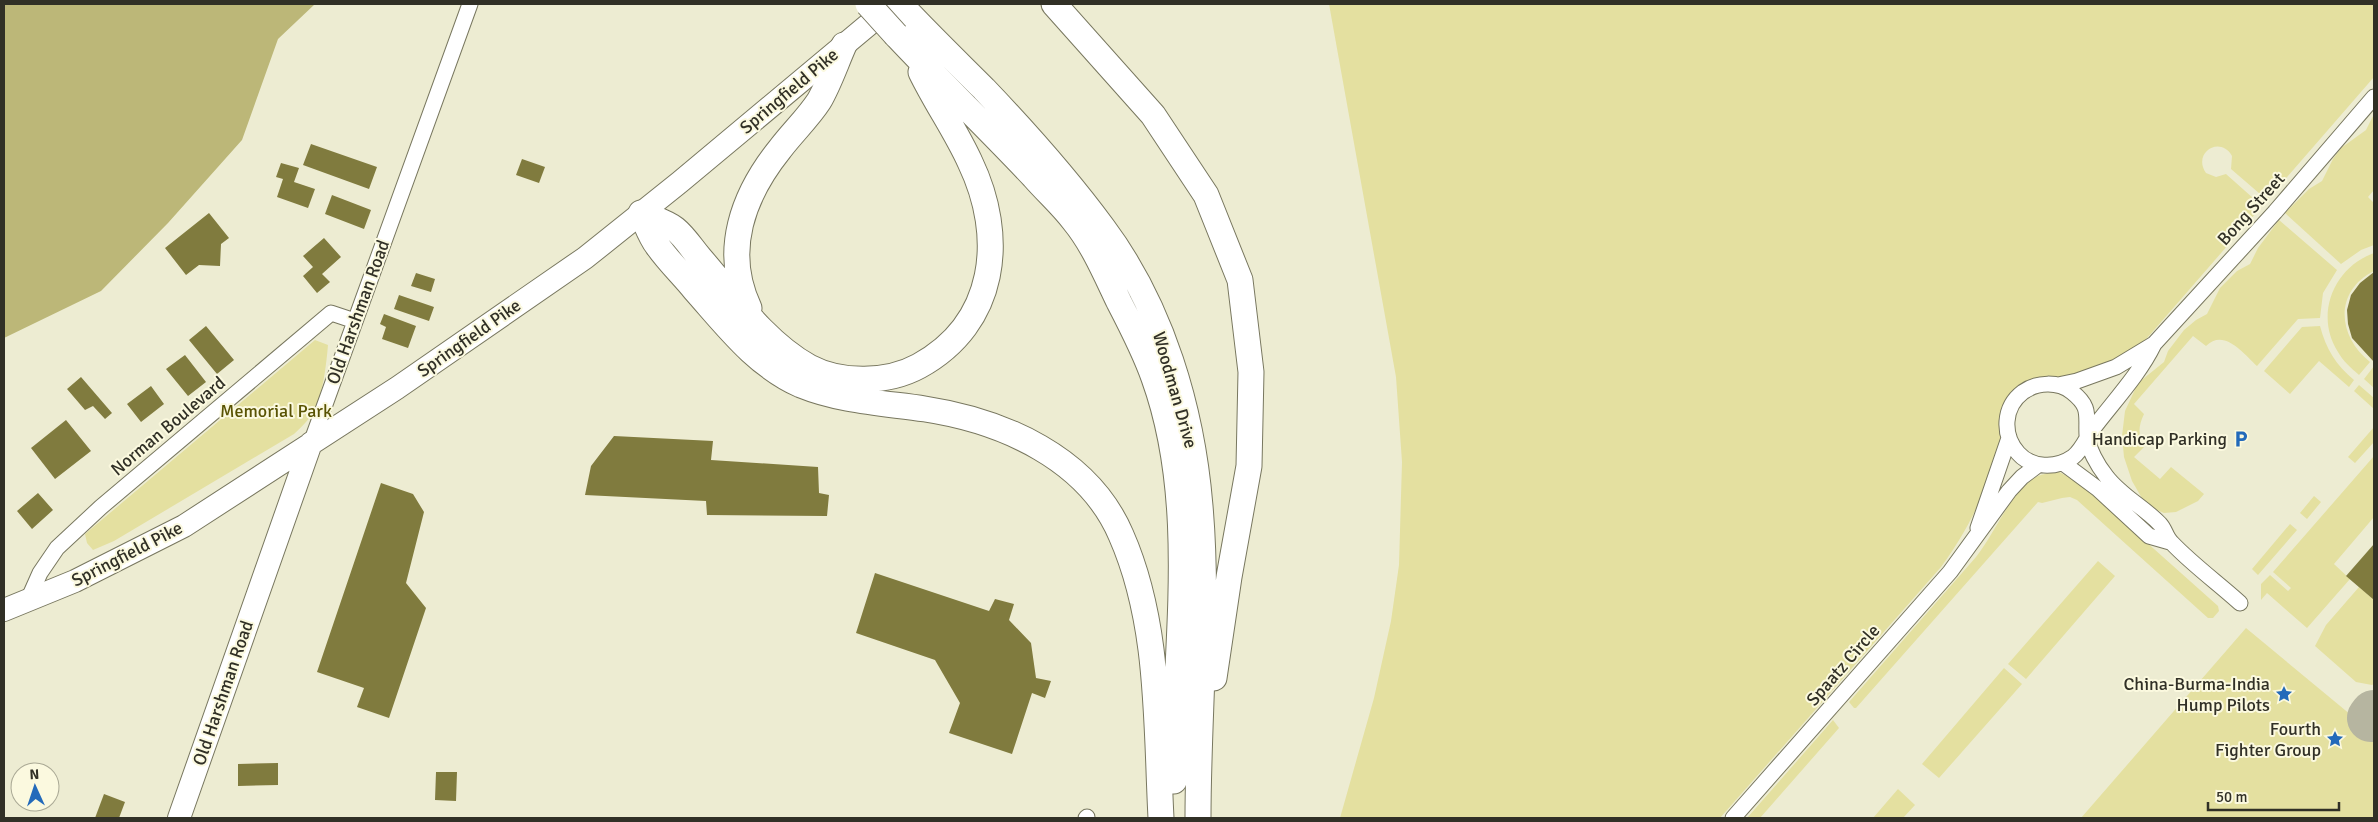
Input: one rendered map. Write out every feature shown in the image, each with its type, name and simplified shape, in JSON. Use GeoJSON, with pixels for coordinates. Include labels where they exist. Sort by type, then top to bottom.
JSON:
{"type":"FeatureCollection","features":[{"type":"Feature","properties":{"kind":"main road"},"geometry":{"type":"LineString","coordinates":[[641,213],[675,229],[765,333],[785,352],[833,376],[861,379],[887,377],[912,370],[936,356],[958,337],[976,312],[988,282],[991,257],[983,197],[971,164],[929,89],[905,27],[868,4]]}},
{"type":"Feature","properties":{"kind":"main road","name":"Springfield Pike"},"geometry":{"type":"LineString","coordinates":[[4,610],[114,562],[184,526],[397,388],[577,263],[641,213],[893,4]]}},
{"type":"Feature","properties":{"kind":"main road"},"geometry":{"type":"LineString","coordinates":[[1054,4],[1158,123],[1206,195],[1240,280],[1251,372],[1249,466],[1226,595],[1198,814]]}},
{"type":"Feature","properties":{"kind":"main road","name":"Woodman Drive"},"geometry":{"type":"LineString","coordinates":[[905,27],[1048,158],[1104,229],[1136,278],[1167,348],[1191,436],[1200,506],[1203,577],[1198,814]]}},
{"type":"Feature","properties":{"kind":"main road","name":"Woodman Drive"},"geometry":{"type":"LineString","coordinates":[[905,27],[993,133],[1075,221],[1098,260],[1141,344],[1155,380],[1170,437],[1175,471],[1180,541],[1180,612],[1174,818]]}},
{"type":"Feature","properties":{"kind":"main road"},"geometry":{"type":"LineString","coordinates":[[765,333],[752,315],[738,275],[736,251],[739,226],[745,204],[778,151],[819,101],[844,45]]}},
{"type":"Feature","properties":{"kind":"main road"},"geometry":{"type":"LineString","coordinates":[[641,213],[656,244],[734,335],[760,361],[781,374],[802,385],[824,392],[928,409],[982,423],[1043,448],[1076,471],[1101,501],[1120,532],[1134,565],[1144,602],[1153,666],[1162,818]]}},
{"type":"Feature","properties":{"kind":"main road","name":"Old Harshman Road"},"geometry":{"type":"LineString","coordinates":[[179,818],[311,443]]}},
{"type":"Feature","properties":{"kind":"street","name":"Old Harshman Road"},"geometry":{"type":"LineString","coordinates":[[311,443],[470,4]]}},
{"type":"Feature","properties":{"kind":"street","name":"Bong Street"},"geometry":{"type":"LineString","coordinates":[[2154,344],[2275,212],[2374,97]]}},
{"type":"Feature","properties":{"kind":"street","name":"Norman Boulevard"},"geometry":{"type":"LineString","coordinates":[[28,600],[40,573],[57,548],[101,507],[331,313],[354,322]]}},
{"type":"Feature","properties":{"kind":"street"},"geometry":{"type":"LineString","coordinates":[[2154,344],[2145,362],[2087,436],[2078,452],[2063,463],[2050,466],[2038,464],[2020,455],[2009,438],[2006,426],[2008,414],[2014,402],[2022,393],[2033,386],[2058,385],[2078,381],[2116,367],[2154,344]]}},
{"type":"Feature","properties":{"kind":"street"},"geometry":{"type":"LineString","coordinates":[[2058,385],[2070,390],[2080,399],[2086,410],[2089,424],[2087,436],[2096,462],[2108,478],[2161,525],[2170,542],[2240,603]]}},
{"type":"Feature","properties":{"kind":"street"},"geometry":{"type":"LineString","coordinates":[[1976,534],[2009,438]]}},
{"type":"Feature","properties":{"kind":"street"},"geometry":{"type":"LineString","coordinates":[[2063,463],[2098,489],[2149,536],[2170,542]]}},
{"type":"Feature","properties":{"kind":"street"},"geometry":{"type":"LineString","coordinates":[[1976,534],[2022,477],[2038,464]]}},
{"type":"Feature","properties":{"kind":"street","name":"Spaatz Circle"},"geometry":{"type":"LineString","coordinates":[[1733,818],[1950,572],[1976,534]]}},
{"type":"Feature","properties":{"kind":"green space"},"geometry":{"type":"Polygon","coordinates":[[[1329,4],[2374,4],[2374,77],[2267,200],[2231,169],[2232,156],[2227,150],[2215,147],[2205,153],[2202,159],[2206,173],[2216,177],[2226,174],[2262,206],[2141,345],[2105,366],[2009,397],[2002,415],[2000,439],[1995,461],[1976,509],[1951,553],[1941,567],[1720,818],[1340,818],[1374,698],[1391,621],[1399,565],[1402,462],[1396,377],[1329,4]]]}},
{"type":"Feature","properties":{"kind":"green space"},"geometry":{"type":"Polygon","coordinates":[[[2374,114],[2374,190],[2368,197],[2374,203],[2374,245],[2361,250],[2341,264],[2285,213],[2309,189],[2322,181],[2341,148],[2366,130],[2374,114]]]}},
{"type":"Feature","properties":{"kind":"green space"},"geometry":{"type":"Polygon","coordinates":[[[2279,220],[2337,270],[2323,293],[2320,318],[2298,319],[2257,366],[2233,344],[2220,340],[2213,341],[2206,346],[2193,336],[2134,404],[2144,414],[2140,431],[2144,447],[2134,457],[2160,479],[2171,467],[2204,494],[2198,501],[2176,512],[2164,513],[2152,508],[2143,500],[2132,481],[2124,457],[2122,436],[2125,411],[2138,383],[2164,362],[2168,351],[2184,330],[2207,314],[2220,288],[2237,271],[2250,264],[2258,248],[2279,220]]]}},
{"type":"Feature","properties":{"kind":"green space"},"geometry":{"type":"Polygon","coordinates":[[[2374,253],[2374,271],[2361,280],[2352,290],[2346,302],[2346,327],[2351,340],[2370,362],[2359,375],[2342,358],[2331,338],[2328,308],[2332,294],[2348,269],[2374,253]]]}},
{"type":"Feature","properties":{"kind":"green space"},"geometry":{"type":"Polygon","coordinates":[[[2320,326],[2332,356],[2354,380],[2349,387],[2319,361],[2290,394],[2264,371],[2302,327],[2320,326]]]}},
{"type":"Feature","properties":{"kind":"green space","name":"Memorial Park"},"geometry":{"type":"Polygon","coordinates":[[[315,340],[328,345],[323,382],[318,401],[310,417],[294,434],[114,541],[93,550],[87,543],[85,534],[315,340]]]}},
{"type":"Feature","properties":{"kind":"green space"},"geometry":{"type":"Polygon","coordinates":[[[2374,366],[2374,388],[2364,379],[2374,366]]]}},
{"type":"Feature","properties":{"kind":"green space"},"geometry":{"type":"Polygon","coordinates":[[[2359,385],[2374,398],[2374,409],[2354,391],[2359,385]]]}},
{"type":"Feature","properties":{"kind":"green space"},"geometry":{"type":"Polygon","coordinates":[[[2374,427],[2374,442],[2355,463],[2348,457],[2374,427]]]}},
{"type":"Feature","properties":{"kind":"green space"},"geometry":{"type":"Polygon","coordinates":[[[2374,456],[2374,517],[2334,564],[2350,579],[2307,628],[2267,593],[2261,600],[2261,584],[2270,575],[2288,591],[2291,588],[2273,572],[2374,456]]]}},
{"type":"Feature","properties":{"kind":"green space"},"geometry":{"type":"Polygon","coordinates":[[[2059,472],[2080,483],[2218,606],[2219,611],[2213,618],[2208,618],[2077,500],[2070,497],[2042,503],[2038,502],[1854,708],[1849,702],[1976,557],[2014,498],[2036,477],[2059,472]]]}},
{"type":"Feature","properties":{"kind":"green space"},"geometry":{"type":"Polygon","coordinates":[[[2314,496],[2321,502],[2307,519],[2300,513],[2314,496]]]}},
{"type":"Feature","properties":{"kind":"green space"},"geometry":{"type":"Polygon","coordinates":[[[2290,524],[2297,530],[2258,575],[2252,569],[2290,524]]]}},
{"type":"Feature","properties":{"kind":"green space"},"geometry":{"type":"Polygon","coordinates":[[[2098,561],[2115,576],[2026,679],[2008,664],[2098,561]]]}},
{"type":"Feature","properties":{"kind":"green space"},"geometry":{"type":"Polygon","coordinates":[[[2359,587],[2374,600],[2374,684],[2372,685],[2356,682],[2315,646],[2326,625],[2359,587]]]}},
{"type":"Feature","properties":{"kind":"green space"},"geometry":{"type":"Polygon","coordinates":[[[2246,628],[2374,734],[2374,818],[2081,818],[2246,628]]]}},
{"type":"Feature","properties":{"kind":"green space"},"geometry":{"type":"Polygon","coordinates":[[[2004,668],[2022,684],[1939,778],[1922,764],[2004,668]]]}},
{"type":"Feature","properties":{"kind":"green space"},"geometry":{"type":"Polygon","coordinates":[[[1833,720],[1839,728],[1760,818],[1747,818],[1833,720]]]}},
{"type":"Feature","properties":{"kind":"green space"},"geometry":{"type":"Polygon","coordinates":[[[1898,789],[1915,805],[1903,818],[1873,818],[1898,789]]]}},
{"type":"Feature","properties":{"kind":"shaded area"},"geometry":{"type":"Polygon","coordinates":[[[4,4],[315,4],[278,39],[242,140],[168,223],[101,291],[4,338],[4,4]]]}},
{"type":"Feature","properties":{"kind":"building"},"geometry":{"type":"Polygon","coordinates":[[[311,144],[377,167],[369,189],[303,165],[311,144]]]}},
{"type":"Feature","properties":{"kind":"building"},"geometry":{"type":"Polygon","coordinates":[[[522,159],[545,167],[539,183],[516,175],[522,159]]]}},
{"type":"Feature","properties":{"kind":"building"},"geometry":{"type":"Polygon","coordinates":[[[281,163],[299,168],[294,182],[315,189],[308,208],[277,197],[283,179],[276,177],[281,163]]]}},
{"type":"Feature","properties":{"kind":"building"},"geometry":{"type":"Polygon","coordinates":[[[332,195],[371,210],[364,229],[325,214],[332,195]]]}},
{"type":"Feature","properties":{"kind":"building"},"geometry":{"type":"Polygon","coordinates":[[[209,213],[229,238],[221,244],[220,266],[199,265],[186,275],[165,248],[209,213]]]}},
{"type":"Feature","properties":{"kind":"building"},"geometry":{"type":"Polygon","coordinates":[[[324,238],[341,257],[322,274],[330,282],[317,293],[303,276],[313,267],[303,256],[324,238]]]}},
{"type":"Feature","properties":{"kind":"building"},"geometry":{"type":"Polygon","coordinates":[[[2374,272],[2374,362],[2352,338],[2347,310],[2351,295],[2360,283],[2374,272]]]}},
{"type":"Feature","properties":{"kind":"building"},"geometry":{"type":"Polygon","coordinates":[[[416,273],[435,279],[431,292],[411,286],[416,273]]]}},
{"type":"Feature","properties":{"kind":"building"},"geometry":{"type":"Polygon","coordinates":[[[399,295],[434,307],[429,321],[394,309],[399,295]]]}},
{"type":"Feature","properties":{"kind":"building"},"geometry":{"type":"Polygon","coordinates":[[[384,314],[416,326],[408,348],[382,339],[386,327],[380,324],[384,314]]]}},
{"type":"Feature","properties":{"kind":"building"},"geometry":{"type":"Polygon","coordinates":[[[206,326],[234,360],[217,374],[189,340],[206,326]]]}},
{"type":"Feature","properties":{"kind":"building"},"geometry":{"type":"Polygon","coordinates":[[[185,355],[206,382],[188,396],[166,369],[185,355]]]}},
{"type":"Feature","properties":{"kind":"building"},"geometry":{"type":"Polygon","coordinates":[[[81,377],[112,413],[105,419],[93,406],[85,410],[67,389],[81,377]]]}},
{"type":"Feature","properties":{"kind":"building"},"geometry":{"type":"Polygon","coordinates":[[[151,386],[164,404],[141,422],[127,404],[151,386]]]}},
{"type":"Feature","properties":{"kind":"building"},"geometry":{"type":"Polygon","coordinates":[[[66,420],[91,451],[55,479],[31,448],[66,420]]]}},
{"type":"Feature","properties":{"kind":"building"},"geometry":{"type":"Polygon","coordinates":[[[614,436],[713,441],[711,460],[818,467],[819,493],[829,495],[827,516],[707,515],[706,501],[585,495],[591,466],[614,436]]]}},
{"type":"Feature","properties":{"kind":"building"},"geometry":{"type":"Polygon","coordinates":[[[381,483],[413,494],[424,512],[406,583],[426,608],[389,718],[357,707],[364,688],[317,672],[381,483]]]}},
{"type":"Feature","properties":{"kind":"building"},"geometry":{"type":"Polygon","coordinates":[[[38,493],[53,510],[32,529],[17,511],[38,493]]]}},
{"type":"Feature","properties":{"kind":"building"},"geometry":{"type":"Polygon","coordinates":[[[2374,544],[2374,600],[2346,576],[2374,544]]]}},
{"type":"Feature","properties":{"kind":"building"},"geometry":{"type":"Polygon","coordinates":[[[875,573],[989,611],[995,599],[1014,604],[1009,620],[1031,643],[1036,678],[1051,681],[1045,698],[1032,693],[1012,754],[949,733],[960,703],[935,660],[856,633],[875,573]]]}},
{"type":"Feature","properties":{"kind":"building"},"geometry":{"type":"Polygon","coordinates":[[[278,763],[278,785],[238,786],[238,764],[278,763]]]}},
{"type":"Feature","properties":{"kind":"building"},"geometry":{"type":"Polygon","coordinates":[[[436,772],[457,772],[456,801],[435,800],[436,772]]]}},
{"type":"Feature","properties":{"kind":"building"},"geometry":{"type":"Polygon","coordinates":[[[104,794],[125,802],[119,818],[95,818],[104,794]]]}},
{"type":"Feature","properties":{"kind":"taxiway"},"geometry":{"type":"LineString","coordinates":[[2371,718],[2374,714]]}},
{"type":"Feature","properties":{"kind":"place","name":"Handicap Parking"},"geometry":{"type":"Point","coordinates":[2241,439]}},
{"type":"Feature","properties":{"kind":"place","name":"China-Burma-India Hump Pilots"},"geometry":{"type":"Point","coordinates":[2284,694]}},
{"type":"Feature","properties":{"kind":"place","name":"Fourth Fighter Group"},"geometry":{"type":"Point","coordinates":[2335,739]}}]}
